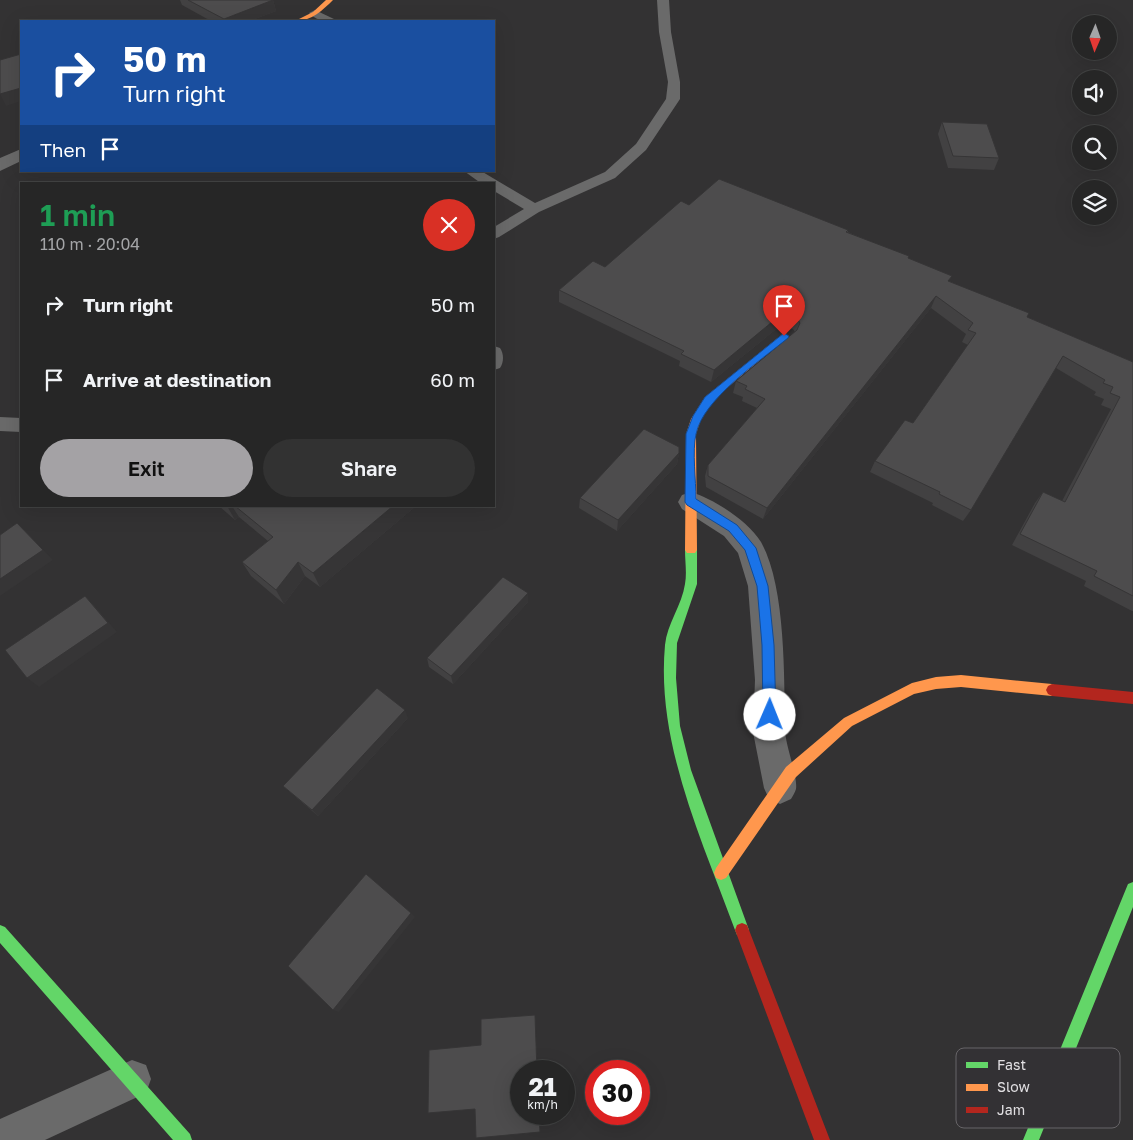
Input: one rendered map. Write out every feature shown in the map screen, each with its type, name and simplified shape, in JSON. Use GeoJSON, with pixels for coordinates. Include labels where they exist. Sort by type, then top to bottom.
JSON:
{"type":"FeatureCollection","features":[{"type":"Feature","properties":{"kind":"street"},"geometry":{"type":"LineString","coordinates":[[300,20],[315,13],[330,0]]}},
{"type":"Feature","properties":{"kind":"street"},"geometry":{"type":"LineString","coordinates":[[0,165],[20,155]]}},
{"type":"Feature","properties":{"kind":"street"},"geometry":{"type":"LineString","coordinates":[[784,336],[708,399],[696,418],[691,434],[691,584],[671,643],[670,698],[684,770],[762,987],[822,1140]]}},
{"type":"Feature","properties":{"kind":"street"},"geometry":{"type":"LineString","coordinates":[[690,502],[733,528],[750,548],[762,586],[770,680],[770,732],[780,788]]}},
{"type":"Feature","properties":{"kind":"street"},"geometry":{"type":"LineString","coordinates":[[721,873],[791,772],[848,722],[912,689],[936,683],[961,681],[1133,698]]}},
{"type":"Feature","properties":{"kind":"street"},"geometry":{"type":"LineString","coordinates":[[1068,1048],[1133,889]]}},
{"type":"Feature","properties":{"kind":"street"},"geometry":{"type":"LineString","coordinates":[[0,932],[184,1140]]}},
{"type":"Feature","properties":{"kind":"street"},"geometry":{"type":"LineString","coordinates":[[0,1140],[132,1079]]}},
{"type":"Feature","properties":{"kind":"street"},"geometry":{"type":"LineString","coordinates":[[1031,1140],[1036,1128]]}},
{"type":"Feature","properties":{"kind":"lane"},"geometry":{"type":"LineString","coordinates":[[495,233],[534,210],[610,175],[641,148],[673,99],[674,82],[665,32],[662,0]]}},
{"type":"Feature","properties":{"kind":"lane"},"geometry":{"type":"LineString","coordinates":[[315,13],[328,20]]}},
{"type":"Feature","properties":{"kind":"lane"},"geometry":{"type":"LineString","coordinates":[[473,172],[490,182]]}},
{"type":"Feature","properties":{"kind":"lane"},"geometry":{"type":"LineString","coordinates":[[495,185],[534,210]]}},
{"type":"Feature","properties":{"kind":"lane"},"geometry":{"type":"LineString","coordinates":[[0,424],[20,425]]}},
{"type":"Feature","properties":{"kind":"building"},"geometry":{"type":"Polygon","coordinates":[[[188,0],[273,0],[224,19],[188,0]]]}},
{"type":"Feature","properties":{"kind":"building"},"geometry":{"type":"Polygon","coordinates":[[[20,54],[20,88],[0,94],[0,60],[20,54]]]}},
{"type":"Feature","properties":{"kind":"building"},"geometry":{"type":"Polygon","coordinates":[[[942,122],[987,124],[999,158],[953,156],[942,122]]]}},
{"type":"Feature","properties":{"kind":"building"},"geometry":{"type":"Polygon","coordinates":[[[719,179],[909,256],[908,258],[952,276],[948,281],[1029,313],[1027,317],[1133,362],[1133,596],[1094,576],[1097,571],[1020,534],[1043,492],[1065,502],[1120,397],[1110,393],[1113,387],[1103,383],[1105,380],[1063,356],[971,510],[939,494],[940,492],[875,461],[905,420],[913,423],[976,333],[968,330],[973,323],[936,296],[767,508],[708,476],[708,465],[765,399],[745,389],[747,386],[736,381],[797,330],[800,323],[796,317],[787,314],[778,317],[714,370],[681,354],[684,351],[559,290],[593,261],[605,267],[681,201],[689,205],[719,179]]]}},
{"type":"Feature","properties":{"kind":"building"},"geometry":{"type":"Polygon","coordinates":[[[644,429],[679,447],[679,453],[618,520],[580,498],[644,429]]]}},
{"type":"Feature","properties":{"kind":"building"},"geometry":{"type":"Polygon","coordinates":[[[236,507],[392,507],[313,573],[298,562],[276,590],[242,562],[273,537],[236,507]]]}},
{"type":"Feature","properties":{"kind":"building"},"geometry":{"type":"Polygon","coordinates":[[[17,523],[43,550],[0,579],[0,535],[17,523]]]}},
{"type":"Feature","properties":{"kind":"building"},"geometry":{"type":"Polygon","coordinates":[[[503,577],[528,593],[451,676],[427,658],[503,577]]]}},
{"type":"Feature","properties":{"kind":"building"},"geometry":{"type":"Polygon","coordinates":[[[85,596],[108,623],[27,678],[5,650],[85,596]]]}},
{"type":"Feature","properties":{"kind":"building"},"geometry":{"type":"Polygon","coordinates":[[[377,688],[405,710],[312,810],[283,786],[377,688]]]}},
{"type":"Feature","properties":{"kind":"building"},"geometry":{"type":"Polygon","coordinates":[[[366,874],[411,913],[333,1010],[288,966],[366,874]]]}},
{"type":"Feature","properties":{"kind":"building"},"geometry":{"type":"Polygon","coordinates":[[[535,1015],[537,1060],[510,1060],[510,1125],[540,1125],[540,1132],[476,1138],[475,1109],[428,1113],[429,1050],[481,1045],[481,1019],[535,1015]]]}},
{"type":"Feature","properties":{"kind":"traffic: fast"},"geometry":{"type":"LineString","coordinates":[[691,550],[691,584],[671,643],[670,678],[674,726],[684,770],[742,930]]}},
{"type":"Feature","properties":{"kind":"traffic: fast"},"geometry":{"type":"LineString","coordinates":[[1068,1048],[1133,889]]}},
{"type":"Feature","properties":{"kind":"traffic: fast"},"geometry":{"type":"LineString","coordinates":[[0,932],[184,1140]]}},
{"type":"Feature","properties":{"kind":"traffic: fast"},"geometry":{"type":"LineString","coordinates":[[1031,1140],[1036,1128]]}},
{"type":"Feature","properties":{"kind":"traffic: slow"},"geometry":{"type":"LineString","coordinates":[[300,20],[315,13],[330,0]]}},
{"type":"Feature","properties":{"kind":"traffic: slow"},"geometry":{"type":"LineString","coordinates":[[691,550],[691,434],[696,419],[708,399],[784,336]]}},
{"type":"Feature","properties":{"kind":"traffic: slow"},"geometry":{"type":"LineString","coordinates":[[721,873],[791,772],[848,722],[912,689],[936,683],[961,681],[1052,690]]}},
{"type":"Feature","properties":{"kind":"traffic: jam"},"geometry":{"type":"LineString","coordinates":[[1052,690],[1133,698]]}},
{"type":"Feature","properties":{"kind":"traffic: jam"},"geometry":{"type":"LineString","coordinates":[[742,930],[822,1140]]}},
{"type":"Feature","properties":{"kind":"route"},"geometry":{"type":"LineString","coordinates":[[770,715],[767,627],[762,586],[750,548],[733,528],[690,502],[691,434],[696,418],[708,399],[784,336]]}}]}
